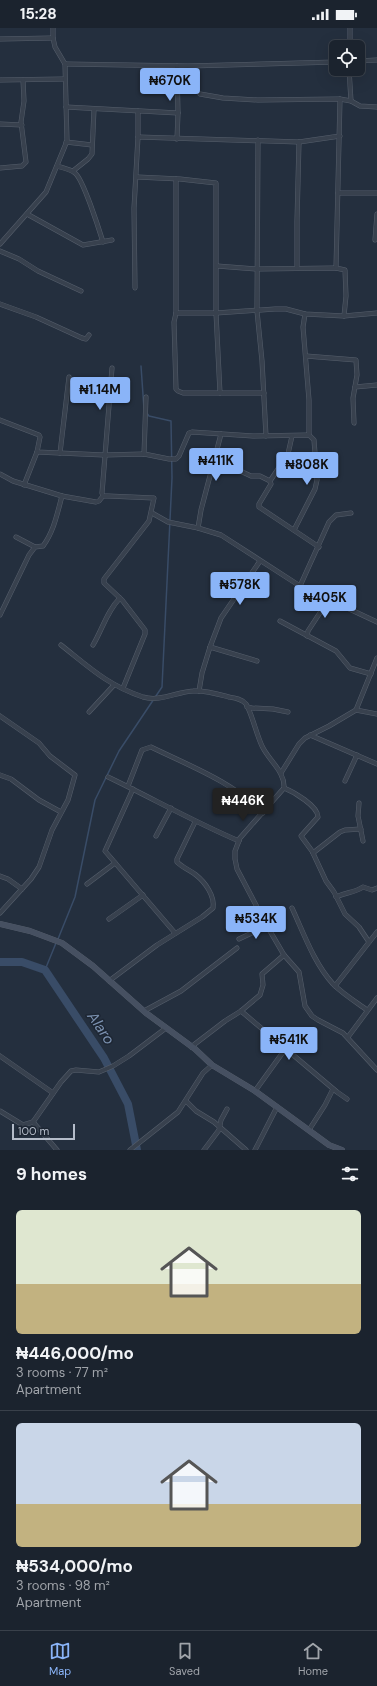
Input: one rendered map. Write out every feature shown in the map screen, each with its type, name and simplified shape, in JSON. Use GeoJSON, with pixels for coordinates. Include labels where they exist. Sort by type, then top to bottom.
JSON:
{"type":"FeatureCollection","features":[{"type":"Feature","properties":{"kind":"street"},"geometry":{"type":"LineString","coordinates":[[0,244],[46,192],[66,142],[65,64],[55,47],[53,28]]}},
{"type":"Feature","properties":{"kind":"street"},"geometry":{"type":"LineString","coordinates":[[350,28],[350,40]]}},
{"type":"Feature","properties":{"kind":"street"},"geometry":{"type":"LineString","coordinates":[[0,39],[53,38]]}},
{"type":"Feature","properties":{"kind":"street"},"geometry":{"type":"LineString","coordinates":[[365,61],[377,60]]}},
{"type":"Feature","properties":{"kind":"street"},"geometry":{"type":"LineString","coordinates":[[65,64],[177,66],[329,62]]}},
{"type":"Feature","properties":{"kind":"street"},"geometry":{"type":"LineString","coordinates":[[177,66],[177,138]]}},
{"type":"Feature","properties":{"kind":"street"},"geometry":{"type":"LineString","coordinates":[[350,76],[351,100]]}},
{"type":"Feature","properties":{"kind":"street"},"geometry":{"type":"LineString","coordinates":[[0,80],[65,79]]}},
{"type":"Feature","properties":{"kind":"street"},"geometry":{"type":"LineString","coordinates":[[0,168],[22,166],[26,162],[22,125],[24,101],[23,80]]}},
{"type":"Feature","properties":{"kind":"street"},"geometry":{"type":"LineString","coordinates":[[200,94],[224,98],[258,100],[340,99],[351,100],[360,106],[377,107]]}},
{"type":"Feature","properties":{"kind":"street"},"geometry":{"type":"LineString","coordinates":[[336,268],[340,99]]}},
{"type":"Feature","properties":{"kind":"street"},"geometry":{"type":"LineString","coordinates":[[66,107],[178,113]]}},
{"type":"Feature","properties":{"kind":"street"},"geometry":{"type":"LineString","coordinates":[[73,172],[92,154],[94,109]]}},
{"type":"Feature","properties":{"kind":"street"},"geometry":{"type":"LineString","coordinates":[[135,288],[134,208],[138,111]]}},
{"type":"Feature","properties":{"kind":"street"},"geometry":{"type":"LineString","coordinates":[[0,124],[22,125]]}},
{"type":"Feature","properties":{"kind":"street"},"geometry":{"type":"LineString","coordinates":[[138,137],[299,142],[340,136]]}},
{"type":"Feature","properties":{"kind":"street"},"geometry":{"type":"LineString","coordinates":[[258,140],[257,311],[266,436]]}},
{"type":"Feature","properties":{"kind":"street"},"geometry":{"type":"LineString","coordinates":[[66,142],[92,145]]}},
{"type":"Feature","properties":{"kind":"street"},"geometry":{"type":"LineString","coordinates":[[298,268],[297,221],[299,142]]}},
{"type":"Feature","properties":{"kind":"street"},"geometry":{"type":"LineString","coordinates":[[57,166],[73,172],[78,177],[91,205],[103,242]]}},
{"type":"Feature","properties":{"kind":"street"},"geometry":{"type":"LineString","coordinates":[[136,177],[216,183],[216,313],[220,393]]}},
{"type":"Feature","properties":{"kind":"street"},"geometry":{"type":"LineString","coordinates":[[176,179],[176,313],[174,322],[176,388],[178,391],[184,393],[264,394]]}},
{"type":"Feature","properties":{"kind":"street"},"geometry":{"type":"LineString","coordinates":[[338,193],[377,193]]}},
{"type":"Feature","properties":{"kind":"street"},"geometry":{"type":"LineString","coordinates":[[27,214],[79,244],[86,245],[112,240]]}},
{"type":"Feature","properties":{"kind":"street"},"geometry":{"type":"LineString","coordinates":[[375,240],[377,214]]}},
{"type":"Feature","properties":{"kind":"street"},"geometry":{"type":"LineString","coordinates":[[0,251],[19,259],[38,271],[81,291]]}},
{"type":"Feature","properties":{"kind":"street"},"geometry":{"type":"LineString","coordinates":[[217,266],[257,269],[336,268],[346,272],[344,316]]}},
{"type":"Feature","properties":{"kind":"street"},"geometry":{"type":"LineString","coordinates":[[0,304],[36,317],[82,338],[86,339],[89,335]]}},
{"type":"Feature","properties":{"kind":"street"},"geometry":{"type":"LineString","coordinates":[[176,313],[216,313],[286,309],[305,314],[344,316],[377,313]]}},
{"type":"Feature","properties":{"kind":"street"},"geometry":{"type":"LineString","coordinates":[[294,530],[315,489],[317,480],[314,440],[309,435],[310,400],[303,327],[305,314]]}},
{"type":"Feature","properties":{"kind":"street"},"geometry":{"type":"LineString","coordinates":[[306,356],[356,360],[357,375],[353,398],[354,423]]}},
{"type":"Feature","properties":{"kind":"street"},"geometry":{"type":"LineString","coordinates":[[0,474],[24,485],[62,496],[99,502],[103,496],[104,454],[112,368]]}},
{"type":"Feature","properties":{"kind":"street"},"geometry":{"type":"LineString","coordinates":[[60,453],[69,377]]}},
{"type":"Feature","properties":{"kind":"street"},"geometry":{"type":"LineString","coordinates":[[355,387],[377,385]]}},
{"type":"Feature","properties":{"kind":"street"},"geometry":{"type":"LineString","coordinates":[[144,454],[146,397]]}},
{"type":"Feature","properties":{"kind":"street"},"geometry":{"type":"LineString","coordinates":[[0,420],[39,434],[40,437],[37,452],[24,485]]}},
{"type":"Feature","properties":{"kind":"street"},"geometry":{"type":"LineString","coordinates":[[37,452],[144,454],[176,459],[179,456],[189,433],[192,432],[266,436],[309,435]]}},
{"type":"Feature","properties":{"kind":"street"},"geometry":{"type":"LineString","coordinates":[[198,528],[201,510],[221,434]]}},
{"type":"Feature","properties":{"kind":"street"},"geometry":{"type":"LineString","coordinates":[[292,436],[288,454],[270,481],[271,484],[259,504],[259,507],[319,547]]}},
{"type":"Feature","properties":{"kind":"street"},"geometry":{"type":"LineString","coordinates":[[304,470],[307,467],[316,465]]}},
{"type":"Feature","properties":{"kind":"street"},"geometry":{"type":"LineString","coordinates":[[238,470],[250,475],[260,476],[270,481]]}},
{"type":"Feature","properties":{"kind":"street"},"geometry":{"type":"LineString","coordinates":[[16,537],[35,547],[43,546],[54,525],[62,496]]}},
{"type":"Feature","properties":{"kind":"street"},"geometry":{"type":"LineString","coordinates":[[103,496],[153,497],[155,499],[149,521],[104,579],[104,583],[120,598],[144,627],[145,634],[123,688]]}},
{"type":"Feature","properties":{"kind":"street"},"geometry":{"type":"LineString","coordinates":[[152,513],[168,522],[198,528],[221,535],[300,586],[377,622]]}},
{"type":"Feature","properties":{"kind":"street"},"geometry":{"type":"LineString","coordinates":[[300,586],[333,516],[351,513]]}},
{"type":"Feature","properties":{"kind":"street"},"geometry":{"type":"LineString","coordinates":[[0,615],[35,547]]}},
{"type":"Feature","properties":{"kind":"street"},"geometry":{"type":"LineString","coordinates":[[199,691],[202,673],[221,618],[260,560]]}},
{"type":"Feature","properties":{"kind":"street"},"geometry":{"type":"LineString","coordinates":[[93,645],[114,605],[120,598]]}},
{"type":"Feature","properties":{"kind":"street"},"geometry":{"type":"LineString","coordinates":[[306,634],[329,599]]}},
{"type":"Feature","properties":{"kind":"street"},"geometry":{"type":"LineString","coordinates":[[280,621],[336,651],[350,668],[374,672]]}},
{"type":"Feature","properties":{"kind":"street"},"geometry":{"type":"LineString","coordinates":[[61,645],[90,669],[114,685],[144,697],[158,698],[199,691],[215,693],[238,699],[244,702],[248,707],[265,752],[281,773],[284,780],[284,788],[239,841],[236,851],[237,869],[284,955],[299,972],[305,1006],[318,1020],[348,1036],[377,1070]]}},
{"type":"Feature","properties":{"kind":"street"},"geometry":{"type":"LineString","coordinates":[[210,647],[257,662]]}},
{"type":"Feature","properties":{"kind":"street"},"geometry":{"type":"LineString","coordinates":[[281,773],[299,744],[310,735],[356,710],[374,672],[376,661]]}},
{"type":"Feature","properties":{"kind":"street"},"geometry":{"type":"LineString","coordinates":[[89,712],[114,685]]}},
{"type":"Feature","properties":{"kind":"street"},"geometry":{"type":"LineString","coordinates":[[248,707],[273,708],[288,712]]}},
{"type":"Feature","properties":{"kind":"street"},"geometry":{"type":"LineString","coordinates":[[356,710],[377,714]]}},
{"type":"Feature","properties":{"kind":"street"},"geometry":{"type":"LineString","coordinates":[[0,716],[39,743],[50,756],[74,775],[68,800],[47,841],[39,867],[0,913]]}},
{"type":"Feature","properties":{"kind":"street"},"geometry":{"type":"LineString","coordinates":[[310,735],[377,764]]}},
{"type":"Feature","properties":{"kind":"street"},"geometry":{"type":"LineString","coordinates":[[175,933],[105,850],[131,788],[142,750],[151,747],[217,779],[250,800],[263,813]]}},
{"type":"Feature","properties":{"kind":"street"},"geometry":{"type":"LineString","coordinates":[[345,781],[356,755]]}},
{"type":"Feature","properties":{"kind":"street"},"geometry":{"type":"LineString","coordinates":[[0,775],[11,779],[39,800],[62,812]]}},
{"type":"Feature","properties":{"kind":"street"},"geometry":{"type":"LineString","coordinates":[[108,777],[196,822],[239,841]]}},
{"type":"Feature","properties":{"kind":"street"},"geometry":{"type":"LineString","coordinates":[[284,788],[294,792],[310,804],[318,815],[316,820],[301,835],[313,853],[326,881],[345,914],[359,927],[369,942]]}},
{"type":"Feature","properties":{"kind":"street"},"geometry":{"type":"LineString","coordinates":[[359,803],[358,816],[363,841]]}},
{"type":"Feature","properties":{"kind":"street"},"geometry":{"type":"LineString","coordinates":[[156,836],[171,808]]}},
{"type":"Feature","properties":{"kind":"street"},"geometry":{"type":"LineString","coordinates":[[110,981],[175,933],[202,917],[213,908],[212,898],[207,887],[197,875],[177,862],[177,859],[196,822]]}},
{"type":"Feature","properties":{"kind":"street"},"geometry":{"type":"LineString","coordinates":[[313,853],[340,832],[345,830],[361,829]]}},
{"type":"Feature","properties":{"kind":"street"},"geometry":{"type":"LineString","coordinates":[[87,884],[115,863]]}},
{"type":"Feature","properties":{"kind":"street"},"geometry":{"type":"LineString","coordinates":[[0,876],[22,888]]}},
{"type":"Feature","properties":{"kind":"street"},"geometry":{"type":"LineString","coordinates":[[336,896],[346,892],[354,892],[363,887],[372,890],[377,888]]}},
{"type":"Feature","properties":{"kind":"street"},"geometry":{"type":"LineString","coordinates":[[109,919],[143,895]]}},
{"type":"Feature","properties":{"kind":"street"},"geometry":{"type":"LineString","coordinates":[[292,908],[318,962],[335,986],[367,1010]]}},
{"type":"Feature","properties":{"kind":"street"},"geometry":{"type":"LineString","coordinates":[[0,924],[30,931],[62,943],[212,1065],[255,1091],[330,1145],[342,1150]]}},
{"type":"Feature","properties":{"kind":"street"},"geometry":{"type":"LineString","coordinates":[[239,940],[267,926]]}},
{"type":"Feature","properties":{"kind":"street"},"geometry":{"type":"LineString","coordinates":[[335,986],[377,932]]}},
{"type":"Feature","properties":{"kind":"street"},"geometry":{"type":"LineString","coordinates":[[144,1011],[181,991],[237,948]]}},
{"type":"Feature","properties":{"kind":"street"},"geometry":{"type":"LineString","coordinates":[[191,1047],[225,1021],[241,1011],[260,995],[263,985],[262,974],[284,955]]}},
{"type":"Feature","properties":{"kind":"street"},"geometry":{"type":"LineString","coordinates":[[348,1036],[377,998]]}},
{"type":"Feature","properties":{"kind":"street"},"geometry":{"type":"LineString","coordinates":[[241,1011],[346,1099]]}},
{"type":"Feature","properties":{"kind":"street"},"geometry":{"type":"LineString","coordinates":[[0,1112],[23,1125],[33,1122],[61,1082],[71,1071],[99,1072],[113,1066],[130,1056],[166,1028]]}},
{"type":"Feature","properties":{"kind":"street"},"geometry":{"type":"LineString","coordinates":[[255,1091],[286,1048]]}},
{"type":"Feature","properties":{"kind":"street"},"geometry":{"type":"LineString","coordinates":[[0,1056],[53,1093]]}},
{"type":"Feature","properties":{"kind":"street"},"geometry":{"type":"LineString","coordinates":[[130,1150],[178,1112],[203,1073],[212,1065]]}},
{"type":"Feature","properties":{"kind":"street"},"geometry":{"type":"LineString","coordinates":[[309,1130],[325,1106],[333,1089]]}},
{"type":"Feature","properties":{"kind":"street"},"geometry":{"type":"LineString","coordinates":[[186,1101],[196,1111],[219,1127],[246,1150]]}},
{"type":"Feature","properties":{"kind":"street"},"geometry":{"type":"LineString","coordinates":[[255,1150],[277,1107]]}},
{"type":"Feature","properties":{"kind":"street"},"geometry":{"type":"LineString","coordinates":[[204,1150],[214,1137],[227,1109]]}},
{"type":"Feature","properties":{"kind":"street"},"geometry":{"type":"LineString","coordinates":[[33,1122],[57,1150]]}},
{"type":"Feature","properties":{"kind":"waterway"},"geometry":{"type":"LineString","coordinates":[[141,366],[144,409]]}},
{"type":"Feature","properties":{"kind":"waterway"},"geometry":{"type":"LineString","coordinates":[[58,939],[75,897],[95,800],[119,751],[162,687],[172,478],[171,421],[149,416],[146,412]]}},
{"type":"Feature","properties":{"kind":"waterway"},"geometry":{"type":"LineString","coordinates":[[45,970],[56,943]]}},
{"type":"Feature","properties":{"kind":"waterway","name":"Alaro"},"geometry":{"type":"LineString","coordinates":[[0,962],[22,962],[45,970],[104,1058],[128,1104],[137,1150]]}}]}
